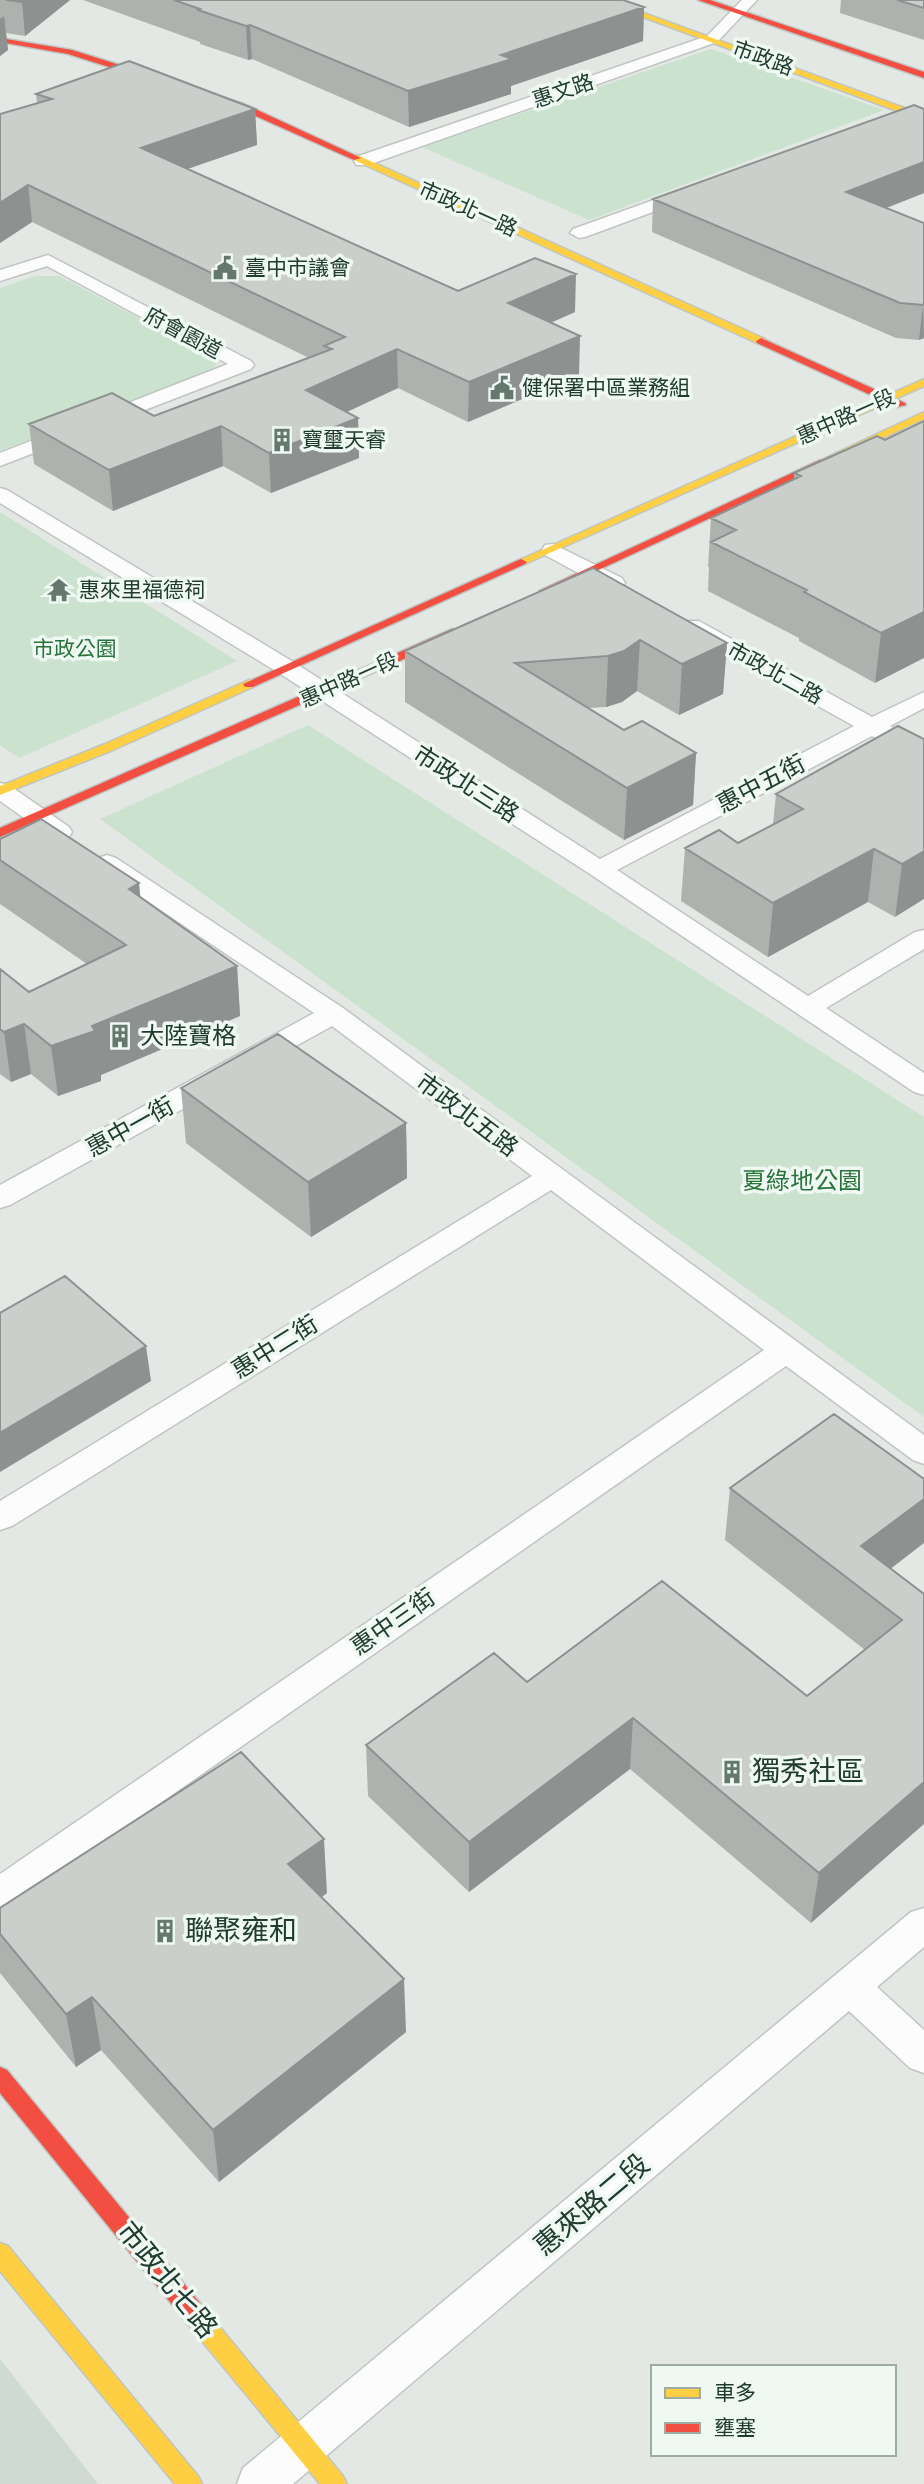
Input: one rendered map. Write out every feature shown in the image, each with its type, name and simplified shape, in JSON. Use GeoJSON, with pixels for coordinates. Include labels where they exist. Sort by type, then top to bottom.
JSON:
{"type":"FeatureCollection","features":[{"type":"Feature","properties":{"kind":"street","name":"市政路"},"geometry":{"type":"LineString","coordinates":[[601,0],[916,115]]}},
{"type":"Feature","properties":{"kind":"street","name":"市政路"},"geometry":{"type":"LineString","coordinates":[[702,0],[924,75]]}},
{"type":"Feature","properties":{"kind":"street","name":"惠文路"},"geometry":{"type":"LineString","coordinates":[[362,161],[712,39],[757,1]]}},
{"type":"Feature","properties":{"kind":"street","name":"市政路"},"geometry":{"type":"LineString","coordinates":[[703,18],[747,33]]}},
{"type":"Feature","properties":{"kind":"street"},"geometry":{"type":"LineString","coordinates":[[0,26],[94,43]]}},
{"type":"Feature","properties":{"kind":"street","name":"市政北一路"},"geometry":{"type":"LineString","coordinates":[[0,40],[69,52],[157,77],[241,106],[924,415]]}},
{"type":"Feature","properties":{"kind":"street"},"geometry":{"type":"LineString","coordinates":[[882,121],[916,115]]}},
{"type":"Feature","properties":{"kind":"street","name":"市政北一路"},"geometry":{"type":"LineString","coordinates":[[368,141],[410,159]]}},
{"type":"Feature","properties":{"kind":"street"},"geometry":{"type":"LineString","coordinates":[[573,230],[705,186]]}},
{"type":"Feature","properties":{"kind":"street"},"geometry":{"type":"LineString","coordinates":[[573,230],[604,244]]}},
{"type":"Feature","properties":{"kind":"street","name":"府會園道"},"geometry":{"type":"LineString","coordinates":[[0,276],[48,260],[244,366],[1,460]]}},
{"type":"Feature","properties":{"kind":"street"},"geometry":{"type":"LineString","coordinates":[[890,374],[921,386]]}},
{"type":"Feature","properties":{"kind":"street","name":"惠中路一段"},"geometry":{"type":"LineString","coordinates":[[0,791],[109,747],[887,398],[921,386]]}},
{"type":"Feature","properties":{"kind":"street","name":"惠中路一段"},"geometry":{"type":"LineString","coordinates":[[527,599],[924,415]]}},
{"type":"Feature","properties":{"kind":"street","name":"市政北三路"},"geometry":{"type":"LineString","coordinates":[[0,494],[287,668],[599,869],[924,1086]]}},
{"type":"Feature","properties":{"kind":"street"},"geometry":{"type":"LineString","coordinates":[[553,550],[639,597]]}},
{"type":"Feature","properties":{"kind":"street","name":"市政北二路"},"geometry":{"type":"LineString","coordinates":[[676,617],[924,755]]}},
{"type":"Feature","properties":{"kind":"street","name":"惠中路一段"},"geometry":{"type":"LineString","coordinates":[[0,833],[463,628]]}},
{"type":"Feature","properties":{"kind":"street","name":"惠中五街"},"geometry":{"type":"LineString","coordinates":[[599,869],[924,699]]}},
{"type":"Feature","properties":{"kind":"street","name":"市政北五路"},"geometry":{"type":"LineString","coordinates":[[0,791],[333,1014],[550,1178],[924,1452]]}},
{"type":"Feature","properties":{"kind":"street"},"geometry":{"type":"LineString","coordinates":[[806,1009],[924,938]]}},
{"type":"Feature","properties":{"kind":"street","name":"惠中一街"},"geometry":{"type":"LineString","coordinates":[[0,1198],[333,1014]]}},
{"type":"Feature","properties":{"kind":"street","name":"惠中二街"},"geometry":{"type":"LineString","coordinates":[[0,1517],[550,1178]]}},
{"type":"Feature","properties":{"kind":"street","name":"惠中三街"},"geometry":{"type":"LineString","coordinates":[[0,1895],[786,1350]]}},
{"type":"Feature","properties":{"kind":"street","name":"惠來路二段"},"geometry":{"type":"LineString","coordinates":[[260,2484],[924,1924]]}},
{"type":"Feature","properties":{"kind":"street"},"geometry":{"type":"LineString","coordinates":[[850,1988],[924,2056]]}},
{"type":"Feature","properties":{"kind":"street","name":"市政北七路"},"geometry":{"type":"LineString","coordinates":[[0,2077],[335,2484]]}},
{"type":"Feature","properties":{"kind":"street"},"geometry":{"type":"LineString","coordinates":[[0,2254],[190,2484]]}},
{"type":"Feature","properties":{"kind":"shaded area"},"geometry":{"type":"Polygon","coordinates":[[[0,2359],[98,2484],[0,2484],[0,2359]]]}},
{"type":"Feature","properties":{"kind":"green space"},"geometry":{"type":"Polygon","coordinates":[[[711,49],[884,110],[589,220],[422,147],[711,49]]]}},
{"type":"Feature","properties":{"kind":"green space"},"geometry":{"type":"Polygon","coordinates":[[[35,276],[59,276],[219,360],[212,370],[0,451],[0,288],[35,276]]]}},
{"type":"Feature","properties":{"kind":"green space","name":"市政公園"},"geometry":{"type":"Polygon","coordinates":[[[0,512],[237,661],[19,758],[0,745],[0,512]]]}},
{"type":"Feature","properties":{"kind":"green space","name":"夏綠地公園"},"geometry":{"type":"Polygon","coordinates":[[[308,725],[924,1117],[924,1417],[100,819],[308,725]]]}},
{"type":"Feature","properties":{"kind":"building"},"geometry":{"type":"Polygon","coordinates":[[[174,0],[623,0],[644,7],[501,55],[512,59],[408,91],[250,25],[246,26],[174,0]]]}},
{"type":"Feature","properties":{"kind":"building"},"geometry":{"type":"Polygon","coordinates":[[[897,0],[924,0],[924,8],[897,0]]]}},
{"type":"Feature","properties":{"kind":"building"},"geometry":{"type":"Polygon","coordinates":[[[129,61],[255,109],[141,148],[458,291],[535,258],[576,274],[508,303],[580,336],[469,382],[397,349],[306,390],[358,418],[269,453],[221,426],[109,470],[29,424],[112,393],[154,416],[332,349],[324,346],[345,337],[28,185],[0,203],[0,114],[52,99],[36,94],[129,61]]]}},
{"type":"Feature","properties":{"kind":"building"},"geometry":{"type":"Polygon","coordinates":[[[914,105],[924,109],[924,162],[846,192],[924,223],[924,305],[900,303],[653,199],[914,105]]]}},
{"type":"Feature","properties":{"kind":"building"},"geometry":{"type":"Polygon","coordinates":[[[924,421],[924,612],[881,633],[804,592],[807,590],[711,542],[736,530],[711,518],[801,476],[794,473],[877,436],[885,440],[924,421]]]}},
{"type":"Feature","properties":{"kind":"building"},"geometry":{"type":"Polygon","coordinates":[[[593,568],[727,643],[682,664],[640,640],[624,651],[608,656],[515,663],[624,730],[642,721],[696,753],[627,788],[405,651],[593,568]]]}},
{"type":"Feature","properties":{"kind":"building"},"geometry":{"type":"Polygon","coordinates":[[[898,726],[924,739],[924,851],[902,864],[874,849],[773,903],[685,848],[719,830],[738,843],[803,809],[776,794],[898,726]]]}},
{"type":"Feature","properties":{"kind":"building"},"geometry":{"type":"Polygon","coordinates":[[[41,819],[139,883],[129,889],[237,966],[92,1026],[95,1031],[51,1046],[24,1024],[4,1032],[0,1029],[0,969],[29,992],[126,945],[0,860],[0,839],[41,819]]]}},
{"type":"Feature","properties":{"kind":"building"},"geometry":{"type":"Polygon","coordinates":[[[278,1034],[406,1123],[308,1182],[181,1088],[278,1034]]]}},
{"type":"Feature","properties":{"kind":"building"},"geometry":{"type":"Polygon","coordinates":[[[65,1276],[146,1346],[0,1433],[0,1313],[65,1276]]]}},
{"type":"Feature","properties":{"kind":"building"},"geometry":{"type":"Polygon","coordinates":[[[834,1414],[924,1479],[924,1499],[861,1546],[924,1594],[924,1782],[819,1873],[633,1718],[469,1842],[366,1745],[494,1653],[527,1682],[662,1581],[807,1696],[902,1620],[730,1488],[834,1414]]]}},
{"type":"Feature","properties":{"kind":"building"},"geometry":{"type":"Polygon","coordinates":[[[241,1752],[324,1839],[288,1864],[404,1979],[213,2130],[92,1997],[66,2014],[0,1934],[0,1908],[241,1752]]]}},
{"type":"Feature","properties":{"kind":"traffic: slow"},"geometry":{"type":"LineString","coordinates":[[601,0],[924,118]]}},
{"type":"Feature","properties":{"kind":"traffic: slow"},"geometry":{"type":"LineString","coordinates":[[357,158],[761,341]]}},
{"type":"Feature","properties":{"kind":"traffic: slow"},"geometry":{"type":"LineString","coordinates":[[521,562],[924,382]]}},
{"type":"Feature","properties":{"kind":"traffic: slow"},"geometry":{"type":"LineString","coordinates":[[820,463],[924,415]]}},
{"type":"Feature","properties":{"kind":"traffic: slow"},"geometry":{"type":"LineString","coordinates":[[0,791],[109,747],[249,684]]}},
{"type":"Feature","properties":{"kind":"traffic: slow"},"geometry":{"type":"LineString","coordinates":[[0,2254],[190,2484]]}},
{"type":"Feature","properties":{"kind":"traffic: slow"},"geometry":{"type":"LineString","coordinates":[[191,2310],[335,2484]]}},
{"type":"Feature","properties":{"kind":"traffic: jam"},"geometry":{"type":"LineString","coordinates":[[702,0],[924,75]]}},
{"type":"Feature","properties":{"kind":"traffic: jam"},"geometry":{"type":"LineString","coordinates":[[0,40],[69,52],[241,106],[357,158]]}},
{"type":"Feature","properties":{"kind":"traffic: jam"},"geometry":{"type":"LineString","coordinates":[[761,341],[901,405]]}},
{"type":"Feature","properties":{"kind":"traffic: jam"},"geometry":{"type":"LineString","coordinates":[[545,591],[820,463]]}},
{"type":"Feature","properties":{"kind":"traffic: jam"},"geometry":{"type":"LineString","coordinates":[[249,684],[521,562]]}},
{"type":"Feature","properties":{"kind":"traffic: jam"},"geometry":{"type":"LineString","coordinates":[[0,833],[452,633]]}},
{"type":"Feature","properties":{"kind":"traffic: jam"},"geometry":{"type":"LineString","coordinates":[[0,2077],[191,2310]]}},
{"type":"Feature","properties":{"kind":"place","name":"臺中市議會"},"geometry":{"type":"Point","coordinates":[225,268]}},
{"type":"Feature","properties":{"kind":"place","name":"健保署中區業務組"},"geometry":{"type":"Point","coordinates":[502,388]}},
{"type":"Feature","properties":{"kind":"place","name":"寶璽天睿"},"geometry":{"type":"Point","coordinates":[282,440]}},
{"type":"Feature","properties":{"kind":"place","name":"惠來里福德祠"},"geometry":{"type":"Point","coordinates":[59,590]}},
{"type":"Feature","properties":{"kind":"place","name":"大陸寶格"},"geometry":{"type":"Point","coordinates":[120,1036]}},
{"type":"Feature","properties":{"kind":"place","name":"獨秀社區"},"geometry":{"type":"Point","coordinates":[732,1772]}},
{"type":"Feature","properties":{"kind":"place","name":"聯聚雍和"},"geometry":{"type":"Point","coordinates":[165,1931]}}]}
